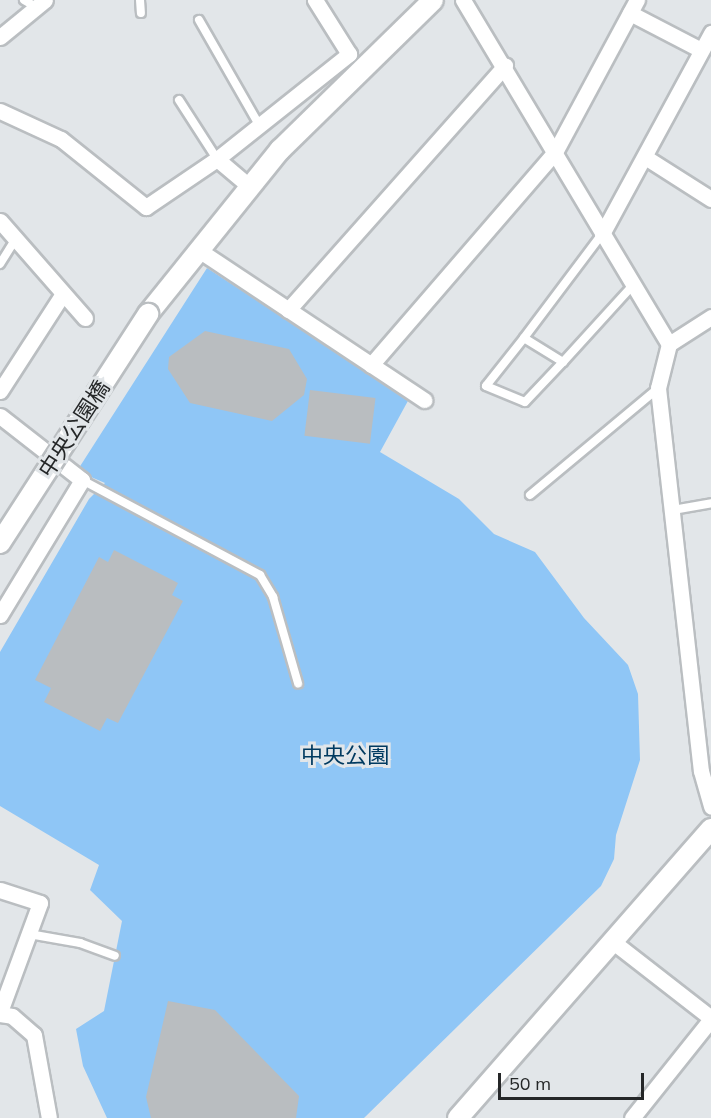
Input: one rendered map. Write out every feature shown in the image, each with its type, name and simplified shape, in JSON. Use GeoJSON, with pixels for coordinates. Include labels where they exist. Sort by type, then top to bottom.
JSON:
{"type":"FeatureCollection","features":[{"type":"Feature","properties":{"kind":"street"},"geometry":{"type":"LineString","coordinates":[[0,111],[62,139],[146,207],[217,159],[258,123],[349,54],[315,0]]}},
{"type":"Feature","properties":{"kind":"street","name":"中央公園橋"},"geometry":{"type":"LineString","coordinates":[[0,543],[148,315],[197,249],[249,186],[433,0]]}},
{"type":"Feature","properties":{"kind":"street"},"geometry":{"type":"LineString","coordinates":[[463,0],[506,66],[602,234],[669,344]]}},
{"type":"Feature","properties":{"kind":"street"},"geometry":{"type":"LineString","coordinates":[[0,37],[35,2]]}},
{"type":"Feature","properties":{"kind":"street"},"geometry":{"type":"LineString","coordinates":[[370,365],[555,152],[634,6],[701,50]]}},
{"type":"Feature","properties":{"kind":"street"},"geometry":{"type":"LineString","coordinates":[[602,234],[711,33]]}},
{"type":"Feature","properties":{"kind":"street"},"geometry":{"type":"LineString","coordinates":[[288,310],[506,66]]}},
{"type":"Feature","properties":{"kind":"street"},"geometry":{"type":"LineString","coordinates":[[645,157],[711,199]]}},
{"type":"Feature","properties":{"kind":"street"},"geometry":{"type":"LineString","coordinates":[[217,159],[249,186]]}},
{"type":"Feature","properties":{"kind":"street"},"geometry":{"type":"LineString","coordinates":[[0,221],[18,236],[62,295],[85,318]]}},
{"type":"Feature","properties":{"kind":"street"},"geometry":{"type":"LineString","coordinates":[[197,249],[424,400]]}},
{"type":"Feature","properties":{"kind":"street"},"geometry":{"type":"LineString","coordinates":[[0,391],[62,295]]}},
{"type":"Feature","properties":{"kind":"street"},"geometry":{"type":"LineString","coordinates":[[711,317],[669,344],[658,388],[701,771],[711,807]]}},
{"type":"Feature","properties":{"kind":"street"},"geometry":{"type":"LineString","coordinates":[[0,416],[82,480],[0,615]]}},
{"type":"Feature","properties":{"kind":"street"},"geometry":{"type":"LineString","coordinates":[[458,1118],[711,829]]}},
{"type":"Feature","properties":{"kind":"street"},"geometry":{"type":"LineString","coordinates":[[0,890],[40,903],[0,1013],[12,1016],[34,1035],[49,1118]]}},
{"type":"Feature","properties":{"kind":"street"},"geometry":{"type":"LineString","coordinates":[[612,941],[711,1018],[632,1118]]}},
{"type":"Feature","properties":{"kind":"lane"},"geometry":{"type":"LineString","coordinates":[[140,0],[141,12]]}},
{"type":"Feature","properties":{"kind":"lane"},"geometry":{"type":"LineString","coordinates":[[199,20],[258,123]]}},
{"type":"Feature","properties":{"kind":"lane"},"geometry":{"type":"LineString","coordinates":[[179,100],[217,159]]}},
{"type":"Feature","properties":{"kind":"lane"},"geometry":{"type":"LineString","coordinates":[[602,234],[486,386],[525,402],[634,284]]}},
{"type":"Feature","properties":{"kind":"lane"},"geometry":{"type":"LineString","coordinates":[[0,264],[18,236]]}},
{"type":"Feature","properties":{"kind":"lane"},"geometry":{"type":"LineString","coordinates":[[524,338],[563,362]]}},
{"type":"Feature","properties":{"kind":"lane"},"geometry":{"type":"LineString","coordinates":[[530,495],[658,388]]}},
{"type":"Feature","properties":{"kind":"lane"},"geometry":{"type":"LineString","coordinates":[[82,480],[260,575],[273,597],[298,683]]}},
{"type":"Feature","properties":{"kind":"lane"},"geometry":{"type":"LineString","coordinates":[[673,510],[711,503]]}},
{"type":"Feature","properties":{"kind":"lane"},"geometry":{"type":"LineString","coordinates":[[28,934],[80,943],[115,956]]}},
{"type":"Feature","properties":{"kind":"green space","name":"中央公園"},"geometry":{"type":"Polygon","coordinates":[[[207,268],[409,399],[380,452],[459,499],[494,534],[535,552],[584,618],[628,665],[638,694],[640,760],[616,835],[614,859],[601,886],[364,1118],[107,1118],[83,1066],[76,1029],[104,1011],[122,921],[90,890],[99,865],[0,806],[0,652],[89,499],[105,483],[77,471],[207,268]]]}},
{"type":"Feature","properties":{"kind":"building"},"geometry":{"type":"Polygon","coordinates":[[[205,331],[289,349],[307,379],[304,395],[272,421],[190,403],[168,369],[169,357],[205,331]]]}},
{"type":"Feature","properties":{"kind":"building"},"geometry":{"type":"Polygon","coordinates":[[[310,390],[376,398],[370,444],[304,436],[310,390]]]}},
{"type":"Feature","properties":{"kind":"building"},"geometry":{"type":"Polygon","coordinates":[[[114,550],[178,583],[172,595],[183,601],[118,723],[107,718],[100,731],[44,702],[51,688],[35,680],[99,557],[108,562],[114,550]]]}},
{"type":"Feature","properties":{"kind":"building"},"geometry":{"type":"Polygon","coordinates":[[[168,1001],[215,1010],[299,1096],[296,1118],[151,1118],[146,1097],[168,1001]]]}}]}
